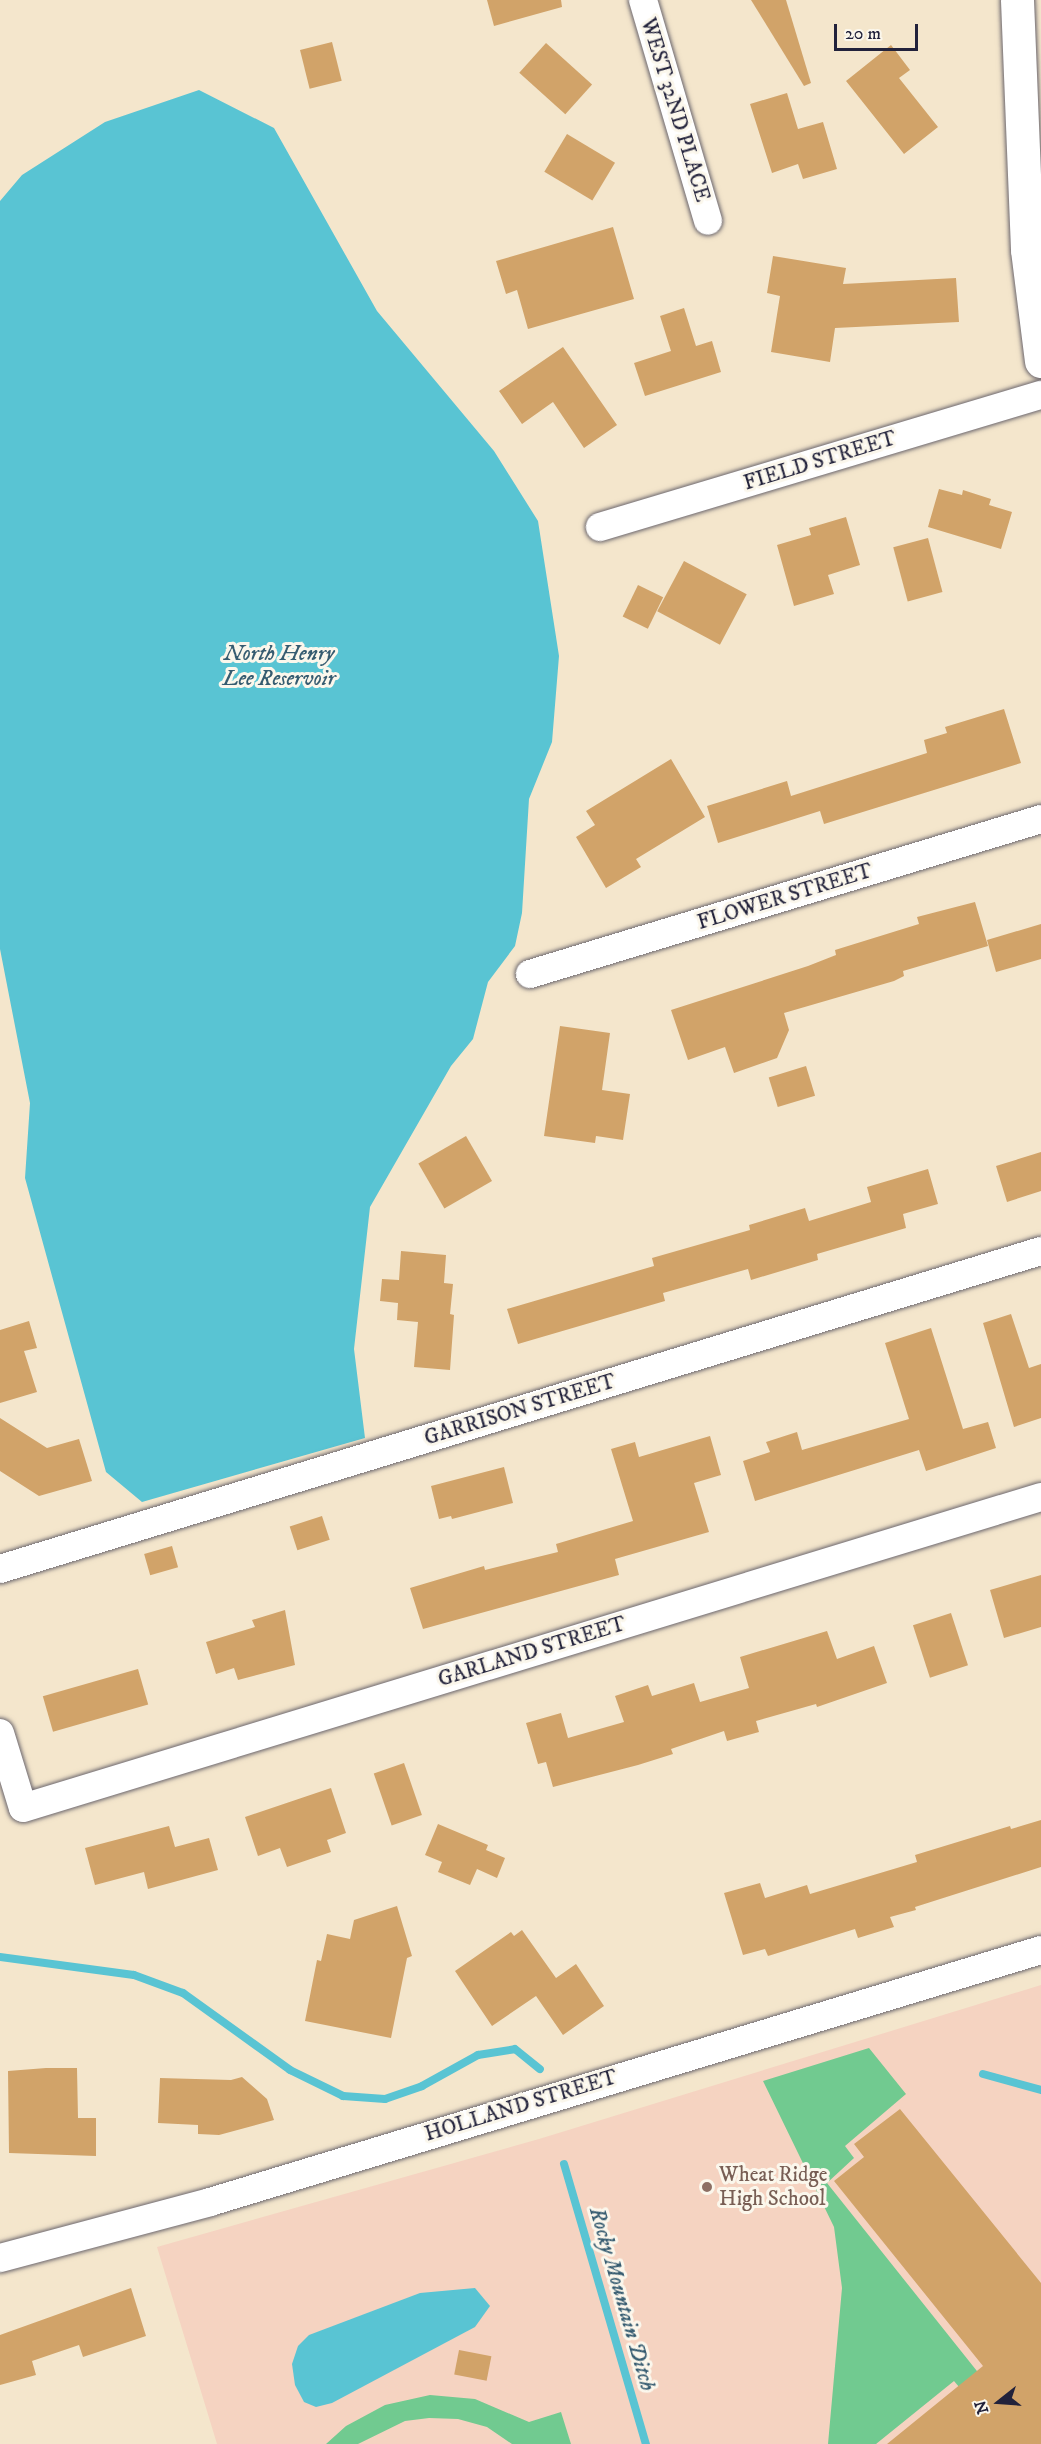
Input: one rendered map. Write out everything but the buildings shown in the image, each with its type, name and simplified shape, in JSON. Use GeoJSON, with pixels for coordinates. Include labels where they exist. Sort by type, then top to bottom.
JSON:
{"type":"FeatureCollection","features":[{"type":"Feature","properties":{"kind":"street","name":"WEST 32ND PLACE"},"geometry":{"type":"LineString","coordinates":[[642,0],[708,221]]}},
{"type":"Feature","properties":{"kind":"street"},"geometry":{"type":"LineString","coordinates":[[1017,0],[1027,250],[1041,361]]}},
{"type":"Feature","properties":{"kind":"street","name":"FIELD STREET"},"geometry":{"type":"LineString","coordinates":[[600,527],[1041,395]]}},
{"type":"Feature","properties":{"kind":"street","name":"FLOWER STREET"},"geometry":{"type":"LineString","coordinates":[[530,974],[1041,819]]}},
{"type":"Feature","properties":{"kind":"street","name":"GARRISON STREET"},"geometry":{"type":"LineString","coordinates":[[0,1569],[1041,1251]]}},
{"type":"Feature","properties":{"kind":"street","name":"GARLAND STREET"},"geometry":{"type":"LineString","coordinates":[[0,1733],[23,1808],[1041,1497]]}},
{"type":"Feature","properties":{"kind":"street","name":"HOLLAND STREET"},"geometry":{"type":"LineString","coordinates":[[0,2258],[210,2202],[1041,1950]]}},
{"type":"Feature","properties":{"kind":"shaded area","name":"Wheat Ridge High School"},"geometry":{"type":"Polygon","coordinates":[[[1041,1985],[1041,2444],[217,2444],[157,2247],[539,2139],[1041,1985]]]}},
{"type":"Feature","properties":{"kind":"green space"},"geometry":{"type":"Polygon","coordinates":[[[869,2048],[906,2094],[845,2146],[854,2158],[827,2183],[1016,2420],[999,2434],[954,2381],[876,2444],[828,2444],[842,2288],[834,2227],[763,2081],[869,2048]]]}},
{"type":"Feature","properties":{"kind":"green space"},"geometry":{"type":"Polygon","coordinates":[[[430,2395],[475,2399],[529,2422],[561,2412],[571,2444],[512,2444],[487,2427],[458,2419],[429,2418],[405,2421],[358,2444],[326,2444],[346,2426],[385,2405],[430,2395]]]}},
{"type":"Feature","properties":{"kind":"water","name":"North Henry Lee Reservoir"},"geometry":{"type":"Polygon","coordinates":[[[199,90],[274,128],[377,311],[494,451],[538,521],[559,656],[552,742],[529,799],[522,913],[515,946],[488,982],[473,1039],[451,1066],[370,1207],[354,1349],[365,1438],[142,1502],[106,1472],[25,1178],[30,1103],[0,949],[0,201],[22,175],[105,122],[199,90]]]}},
{"type":"Feature","properties":{"kind":"water"},"geometry":{"type":"Polygon","coordinates":[[[475,2288],[490,2306],[475,2327],[332,2403],[316,2407],[304,2402],[295,2385],[292,2364],[298,2346],[309,2335],[420,2293],[475,2288]]]}},
{"type":"Feature","properties":{"kind":"waterway","name":"Rocky Mountain Ditch"},"geometry":{"type":"LineString","coordinates":[[0,1957],[134,1975],[183,1993],[290,2070],[343,2096],[385,2099],[422,2086],[478,2055],[515,2049],[540,2069]]}},
{"type":"Feature","properties":{"kind":"waterway"},"geometry":{"type":"LineString","coordinates":[[983,2074],[1041,2090]]}},
{"type":"Feature","properties":{"kind":"waterway","name":"Rocky Mountain Ditch"},"geometry":{"type":"LineString","coordinates":[[564,2164],[646,2444]]}},
{"type":"Feature","properties":{"kind":"place","name":"Wheat Ridge High School"},"geometry":{"type":"Point","coordinates":[707,2187]}}]}
